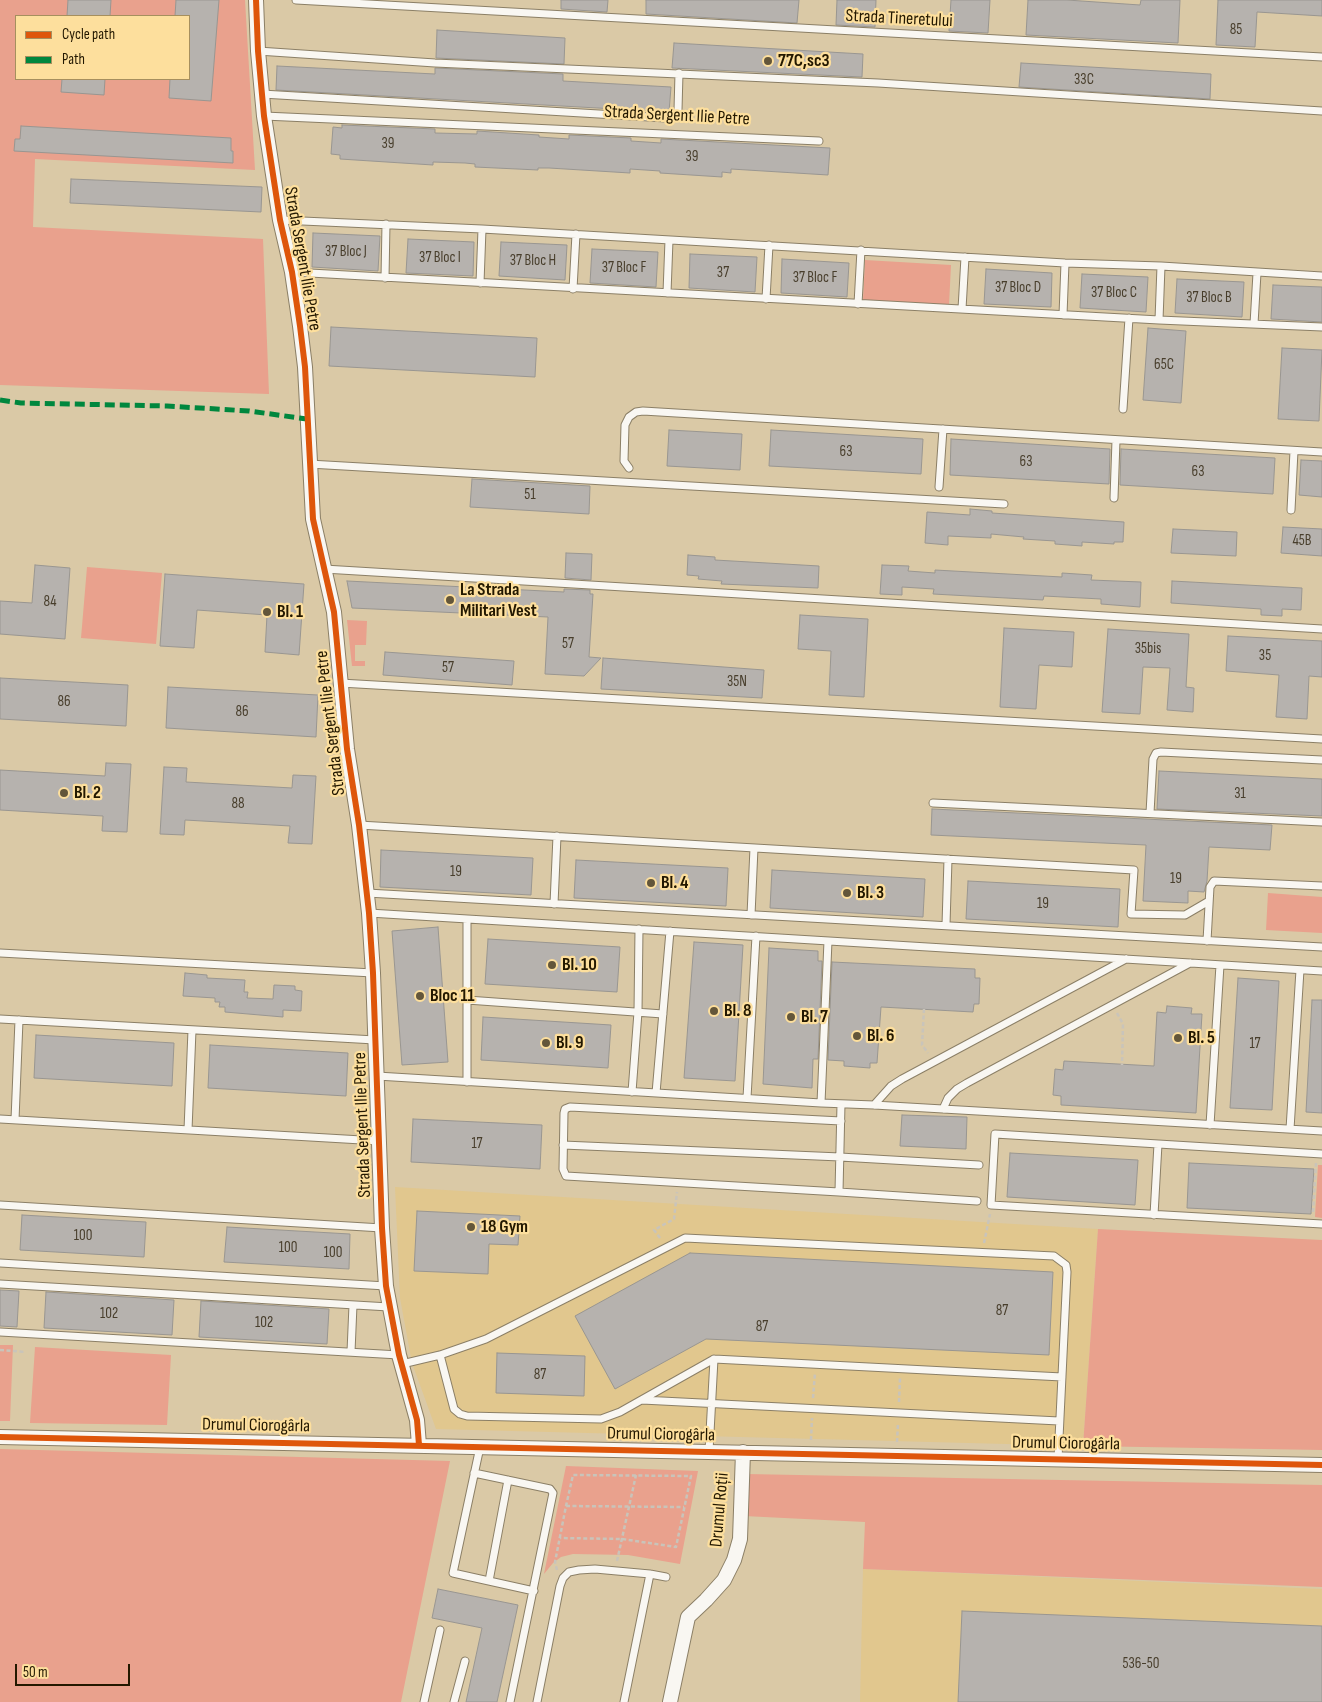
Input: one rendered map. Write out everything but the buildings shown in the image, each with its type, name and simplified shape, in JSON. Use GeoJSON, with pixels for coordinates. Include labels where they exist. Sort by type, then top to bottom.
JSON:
{"type":"FeatureCollection","features":[{"type":"Feature","properties":{"kind":"street","name":"Strada Sergent Ilie Petre"},"geometry":{"type":"LineString","coordinates":[[256,0],[258,51],[264,116],[280,220],[292,272],[305,367],[312,519],[334,612],[347,749],[359,825],[369,912],[386,1286],[400,1360],[417,1420],[419,1444]]}},
{"type":"Feature","properties":{"kind":"street","name":"Drumul Ciorogârla"},"geometry":{"type":"LineString","coordinates":[[0,1436],[1322,1465]]}},
{"type":"Feature","properties":{"kind":"street","name":"Drumul Roții"},"geometry":{"type":"LineString","coordinates":[[670,1702],[688,1617],[724,1580],[734,1560],[740,1539],[743,1452]]}},
{"type":"Feature","properties":{"kind":"lane","name":"Strada Tineretului"},"geometry":{"type":"LineString","coordinates":[[296,0],[1322,57]]}},
{"type":"Feature","properties":{"kind":"lane"},"geometry":{"type":"LineString","coordinates":[[258,51],[435,62],[878,83],[1322,111]]}},
{"type":"Feature","properties":{"kind":"lane"},"geometry":{"type":"LineString","coordinates":[[262,94],[666,118],[675,116],[678,110],[679,73]]}},
{"type":"Feature","properties":{"kind":"lane","name":"Strada Sergent Ilie Petre"},"geometry":{"type":"LineString","coordinates":[[264,116],[820,141]]}},
{"type":"Feature","properties":{"kind":"lane"},"geometry":{"type":"LineString","coordinates":[[280,220],[576,234],[1322,276]]}},
{"type":"Feature","properties":{"kind":"lane"},"geometry":{"type":"LineString","coordinates":[[385,278],[386,224]]}},
{"type":"Feature","properties":{"kind":"lane"},"geometry":{"type":"LineString","coordinates":[[480,283],[482,229]]}},
{"type":"Feature","properties":{"kind":"lane"},"geometry":{"type":"LineString","coordinates":[[574,289],[576,234]]}},
{"type":"Feature","properties":{"kind":"lane"},"geometry":{"type":"LineString","coordinates":[[667,293],[669,240]]}},
{"type":"Feature","properties":{"kind":"lane"},"geometry":{"type":"LineString","coordinates":[[766,299],[769,245]]}},
{"type":"Feature","properties":{"kind":"lane"},"geometry":{"type":"LineString","coordinates":[[858,304],[861,250]]}},
{"type":"Feature","properties":{"kind":"lane"},"geometry":{"type":"LineString","coordinates":[[962,309],[965,257]]}},
{"type":"Feature","properties":{"kind":"lane"},"geometry":{"type":"LineString","coordinates":[[1063,314],[1065,263]]}},
{"type":"Feature","properties":{"kind":"lane"},"geometry":{"type":"LineString","coordinates":[[1158,320],[1161,266]]}},
{"type":"Feature","properties":{"kind":"lane"},"geometry":{"type":"LineString","coordinates":[[292,272],[574,289],[1322,327]]}},
{"type":"Feature","properties":{"kind":"lane"},"geometry":{"type":"LineString","coordinates":[[1254,324],[1257,273]]}},
{"type":"Feature","properties":{"kind":"lane"},"geometry":{"type":"LineString","coordinates":[[1123,409],[1129,318]]}},
{"type":"Feature","properties":{"kind":"lane"},"geometry":{"type":"LineString","coordinates":[[629,468],[624,461],[625,425],[636,412],[643,411],[1322,452]]}},
{"type":"Feature","properties":{"kind":"lane"},"geometry":{"type":"LineString","coordinates":[[939,487],[943,429]]}},
{"type":"Feature","properties":{"kind":"lane"},"geometry":{"type":"LineString","coordinates":[[1114,498],[1116,440]]}},
{"type":"Feature","properties":{"kind":"lane"},"geometry":{"type":"LineString","coordinates":[[1291,510],[1294,451]]}},
{"type":"Feature","properties":{"kind":"lane"},"geometry":{"type":"LineString","coordinates":[[308,464],[1004,504]]}},
{"type":"Feature","properties":{"kind":"lane"},"geometry":{"type":"LineString","coordinates":[[324,569],[1322,629]]}},
{"type":"Feature","properties":{"kind":"lane"},"geometry":{"type":"LineString","coordinates":[[340,683],[1322,739]]}},
{"type":"Feature","properties":{"kind":"lane"},"geometry":{"type":"LineString","coordinates":[[1150,814],[1153,759],[1156,753],[1322,760]]}},
{"type":"Feature","properties":{"kind":"lane"},"geometry":{"type":"LineString","coordinates":[[933,803],[1322,822]]}},
{"type":"Feature","properties":{"kind":"lane"},"geometry":{"type":"LineString","coordinates":[[359,825],[1134,870],[1131,914],[1184,915],[1209,901]]}},
{"type":"Feature","properties":{"kind":"lane"},"geometry":{"type":"LineString","coordinates":[[554,904],[557,836]]}},
{"type":"Feature","properties":{"kind":"lane"},"geometry":{"type":"LineString","coordinates":[[750,915],[754,848]]}},
{"type":"Feature","properties":{"kind":"lane"},"geometry":{"type":"LineString","coordinates":[[946,926],[948,859]]}},
{"type":"Feature","properties":{"kind":"lane"},"geometry":{"type":"LineString","coordinates":[[1207,941],[1210,887],[1214,881],[1322,886]]}},
{"type":"Feature","properties":{"kind":"lane"},"geometry":{"type":"LineString","coordinates":[[367,893],[1322,947]]}},
{"type":"Feature","properties":{"kind":"lane"},"geometry":{"type":"LineString","coordinates":[[369,912],[1322,971]]}},
{"type":"Feature","properties":{"kind":"lane"},"geometry":{"type":"LineString","coordinates":[[467,919],[467,1082]]}},
{"type":"Feature","properties":{"kind":"lane"},"geometry":{"type":"LineString","coordinates":[[632,1092],[638,1012],[639,929]]}},
{"type":"Feature","properties":{"kind":"lane"},"geometry":{"type":"LineString","coordinates":[[656,1093],[670,931]]}},
{"type":"Feature","properties":{"kind":"lane"},"geometry":{"type":"LineString","coordinates":[[747,1098],[756,936]]}},
{"type":"Feature","properties":{"kind":"lane"},"geometry":{"type":"LineString","coordinates":[[821,1103],[828,941]]}},
{"type":"Feature","properties":{"kind":"lane"},"geometry":{"type":"LineString","coordinates":[[0,953],[373,973]]}},
{"type":"Feature","properties":{"kind":"lane"},"geometry":{"type":"LineString","coordinates":[[874,1105],[891,1086],[1126,959]]}},
{"type":"Feature","properties":{"kind":"lane"},"geometry":{"type":"LineString","coordinates":[[943,1109],[948,1098],[967,1083],[1190,963]]}},
{"type":"Feature","properties":{"kind":"lane"},"geometry":{"type":"LineString","coordinates":[[1210,1125],[1220,965]]}},
{"type":"Feature","properties":{"kind":"lane"},"geometry":{"type":"LineString","coordinates":[[1290,1129],[1300,970]]}},
{"type":"Feature","properties":{"kind":"lane"},"geometry":{"type":"LineString","coordinates":[[467,1000],[664,1014]]}},
{"type":"Feature","properties":{"kind":"lane"},"geometry":{"type":"LineString","coordinates":[[0,1020],[375,1040]]}},
{"type":"Feature","properties":{"kind":"lane"},"geometry":{"type":"LineString","coordinates":[[15,1120],[19,1020]]}},
{"type":"Feature","properties":{"kind":"lane"},"geometry":{"type":"LineString","coordinates":[[188,1130],[192,1030]]}},
{"type":"Feature","properties":{"kind":"lane"},"geometry":{"type":"LineString","coordinates":[[377,1076],[1322,1131]]}},
{"type":"Feature","properties":{"kind":"lane"},"geometry":{"type":"LineString","coordinates":[[839,1192],[842,1104]]}},
{"type":"Feature","properties":{"kind":"lane"},"geometry":{"type":"LineString","coordinates":[[841,1120],[570,1107],[565,1109],[564,1113],[563,1169],[566,1176],[977,1201]]}},
{"type":"Feature","properties":{"kind":"lane"},"geometry":{"type":"LineString","coordinates":[[0,1119],[379,1141]]}},
{"type":"Feature","properties":{"kind":"lane"},"geometry":{"type":"LineString","coordinates":[[1319,1153],[995,1134],[991,1205],[1322,1224]]}},
{"type":"Feature","properties":{"kind":"lane"},"geometry":{"type":"LineString","coordinates":[[1154,1215],[1158,1144]]}},
{"type":"Feature","properties":{"kind":"lane"},"geometry":{"type":"LineString","coordinates":[[563,1145],[980,1165]]}},
{"type":"Feature","properties":{"kind":"lane"},"geometry":{"type":"LineString","coordinates":[[0,1206],[382,1228]]}},
{"type":"Feature","properties":{"kind":"lane"},"geometry":{"type":"LineString","coordinates":[[0,1332],[351,1352],[400,1360],[440,1355],[486,1339],[678,1240],[691,1237],[1054,1256],[1066,1265],[1067,1272],[1058,1459]]}},
{"type":"Feature","properties":{"kind":"lane"},"geometry":{"type":"LineString","coordinates":[[0,1263],[386,1286]]}},
{"type":"Feature","properties":{"kind":"lane"},"geometry":{"type":"LineString","coordinates":[[0,1284],[389,1307]]}},
{"type":"Feature","properties":{"kind":"lane"},"geometry":{"type":"LineString","coordinates":[[351,1352],[353,1305]]}},
{"type":"Feature","properties":{"kind":"lane"},"geometry":{"type":"LineString","coordinates":[[440,1355],[454,1409],[460,1414],[467,1416],[601,1419],[612,1416],[714,1359],[1062,1377]]}},
{"type":"Feature","properties":{"kind":"lane"},"geometry":{"type":"LineString","coordinates":[[709,1451],[714,1359]]}},
{"type":"Feature","properties":{"kind":"lane"},"geometry":{"type":"LineString","coordinates":[[642,1400],[1060,1421]]}},
{"type":"Feature","properties":{"kind":"lane"},"geometry":{"type":"LineString","coordinates":[[480,1447],[453,1573],[534,1591]]}},
{"type":"Feature","properties":{"kind":"lane"},"geometry":{"type":"LineString","coordinates":[[474,1473],[550,1489],[554,1493],[510,1702]]}},
{"type":"Feature","properties":{"kind":"lane"},"geometry":{"type":"LineString","coordinates":[[489,1581],[508,1480]]}},
{"type":"Feature","properties":{"kind":"lane"},"geometry":{"type":"LineString","coordinates":[[537,1702],[560,1586],[563,1578],[569,1572],[595,1569],[615,1570],[666,1577]]}},
{"type":"Feature","properties":{"kind":"lane"},"geometry":{"type":"LineString","coordinates":[[624,1702],[650,1574]]}},
{"type":"Feature","properties":{"kind":"lane"},"geometry":{"type":"LineString","coordinates":[[424,1702],[440,1630]]}},
{"type":"Feature","properties":{"kind":"lane"},"geometry":{"type":"LineString","coordinates":[[454,1702],[465,1661]]}},
{"type":"Feature","properties":{"kind":"path"},"geometry":{"type":"LineString","coordinates":[[1113,1004],[1123,1024],[1122,1065]]}},
{"type":"Feature","properties":{"kind":"path"},"geometry":{"type":"LineString","coordinates":[[924,1009],[922,1045],[934,1062]]}},
{"type":"Feature","properties":{"kind":"path"},"geometry":{"type":"LineString","coordinates":[[1312,1224],[1319,1153]]}},
{"type":"Feature","properties":{"kind":"path"},"geometry":{"type":"LineString","coordinates":[[666,1246],[654,1230],[674,1219],[678,1183]]}},
{"type":"Feature","properties":{"kind":"path"},"geometry":{"type":"LineString","coordinates":[[982,1252],[991,1205]]}},
{"type":"Feature","properties":{"kind":"path"},"geometry":{"type":"LineString","coordinates":[[0,1350],[25,1352]]}},
{"type":"Feature","properties":{"kind":"path"},"geometry":{"type":"LineString","coordinates":[[560,1538],[622,1539],[676,1547],[691,1476],[573,1475],[555,1562],[560,1586]]}},
{"type":"Feature","properties":{"kind":"path"},"geometry":{"type":"LineString","coordinates":[[615,1570],[636,1475]]}},
{"type":"Feature","properties":{"kind":"path"},"geometry":{"type":"LineString","coordinates":[[566,1506],[684,1507]]}},
{"type":"Feature","properties":{"kind":"shaded area"},"geometry":{"type":"Polygon","coordinates":[[[0,0],[245,0],[255,170],[35,159],[33,227],[263,239],[269,394],[0,385],[0,0]]]}},
{"type":"Feature","properties":{"kind":"shaded area"},"geometry":{"type":"Polygon","coordinates":[[[865,260],[951,265],[949,305],[863,300],[865,260]]]}},
{"type":"Feature","properties":{"kind":"shaded area"},"geometry":{"type":"Polygon","coordinates":[[[87,567],[162,573],[156,644],[81,638],[87,567]]]}},
{"type":"Feature","properties":{"kind":"shaded area"},"geometry":{"type":"Polygon","coordinates":[[[347,620],[367,621],[366,645],[355,645],[355,661],[365,661],[365,666],[352,666],[347,620]]]}},
{"type":"Feature","properties":{"kind":"shaded area"},"geometry":{"type":"Polygon","coordinates":[[[1268,893],[1322,897],[1322,933],[1266,930],[1268,893]]]}},
{"type":"Feature","properties":{"kind":"shaded area"},"geometry":{"type":"Polygon","coordinates":[[[1318,1165],[1322,1165],[1322,1218],[1315,1217],[1318,1165]]]}},
{"type":"Feature","properties":{"kind":"shaded area"},"geometry":{"type":"Polygon","coordinates":[[[395,1187],[1098,1229],[1083,1446],[436,1429],[412,1363],[400,1298],[395,1187]]]}},
{"type":"Feature","properties":{"kind":"shaded area"},"geometry":{"type":"Polygon","coordinates":[[[1098,1229],[1322,1240],[1322,1450],[1083,1446],[1098,1229]]]}},
{"type":"Feature","properties":{"kind":"shaded area"},"geometry":{"type":"Polygon","coordinates":[[[0,1345],[13,1345],[10,1421],[0,1421],[0,1345]]]}},
{"type":"Feature","properties":{"kind":"shaded area"},"geometry":{"type":"Polygon","coordinates":[[[35,1347],[171,1355],[167,1425],[30,1423],[35,1347]]]}},
{"type":"Feature","properties":{"kind":"shaded area"},"geometry":{"type":"Polygon","coordinates":[[[0,1449],[450,1461],[401,1702],[0,1702],[0,1449]]]}},
{"type":"Feature","properties":{"kind":"shaded area"},"geometry":{"type":"Polygon","coordinates":[[[566,1466],[698,1471],[680,1564],[628,1555],[573,1554],[561,1557],[544,1574],[566,1466]]]}},
{"type":"Feature","properties":{"kind":"shaded area"},"geometry":{"type":"Polygon","coordinates":[[[746,1474],[1322,1485],[1322,1587],[863,1569],[865,1522],[744,1516],[746,1474]]]}},
{"type":"Feature","properties":{"kind":"shaded area"},"geometry":{"type":"Polygon","coordinates":[[[863,1569],[1322,1589],[1322,1702],[860,1702],[863,1569]]]}},
{"type":"Feature","properties":{"kind":"marked path"},"geometry":{"type":"LineString","coordinates":[[0,400],[21,403],[167,406],[249,411],[307,419]]}},
{"type":"Feature","properties":{"kind":"cycle path"},"geometry":{"type":"LineString","coordinates":[[256,0],[258,51],[264,116],[280,220],[292,272],[305,367],[313,519],[334,612],[347,749],[359,825],[369,913],[386,1286],[399,1355],[417,1420],[419,1445]]}},
{"type":"Feature","properties":{"kind":"cycle path"},"geometry":{"type":"LineString","coordinates":[[0,1437],[1322,1465]]}},
{"type":"Feature","properties":{"kind":"place","name":"77C,sc3"},"geometry":{"type":"Point","coordinates":[768,61]}},
{"type":"Feature","properties":{"kind":"place","name":"La Strada Militari Vest"},"geometry":{"type":"Point","coordinates":[450,600]}},
{"type":"Feature","properties":{"kind":"place","name":"Bl. 1"},"geometry":{"type":"Point","coordinates":[267,612]}},
{"type":"Feature","properties":{"kind":"place","name":"Bl. 2"},"geometry":{"type":"Point","coordinates":[64,793]}},
{"type":"Feature","properties":{"kind":"place","name":"Bl. 4"},"geometry":{"type":"Point","coordinates":[651,883]}},
{"type":"Feature","properties":{"kind":"place","name":"Bl. 3"},"geometry":{"type":"Point","coordinates":[847,893]}},
{"type":"Feature","properties":{"kind":"place","name":"Bl. 10"},"geometry":{"type":"Point","coordinates":[552,965]}},
{"type":"Feature","properties":{"kind":"place","name":"Bloc 11"},"geometry":{"type":"Point","coordinates":[420,996]}},
{"type":"Feature","properties":{"kind":"place","name":"Bl. 8"},"geometry":{"type":"Point","coordinates":[714,1011]}},
{"type":"Feature","properties":{"kind":"place","name":"Bl. 7"},"geometry":{"type":"Point","coordinates":[791,1017]}},
{"type":"Feature","properties":{"kind":"place","name":"Bl. 6"},"geometry":{"type":"Point","coordinates":[857,1036]}},
{"type":"Feature","properties":{"kind":"place","name":"Bl. 5"},"geometry":{"type":"Point","coordinates":[1178,1038]}},
{"type":"Feature","properties":{"kind":"place","name":"Bl. 9"},"geometry":{"type":"Point","coordinates":[546,1043]}},
{"type":"Feature","properties":{"kind":"place","name":"18 Gym"},"geometry":{"type":"Point","coordinates":[471,1227]}}]}
